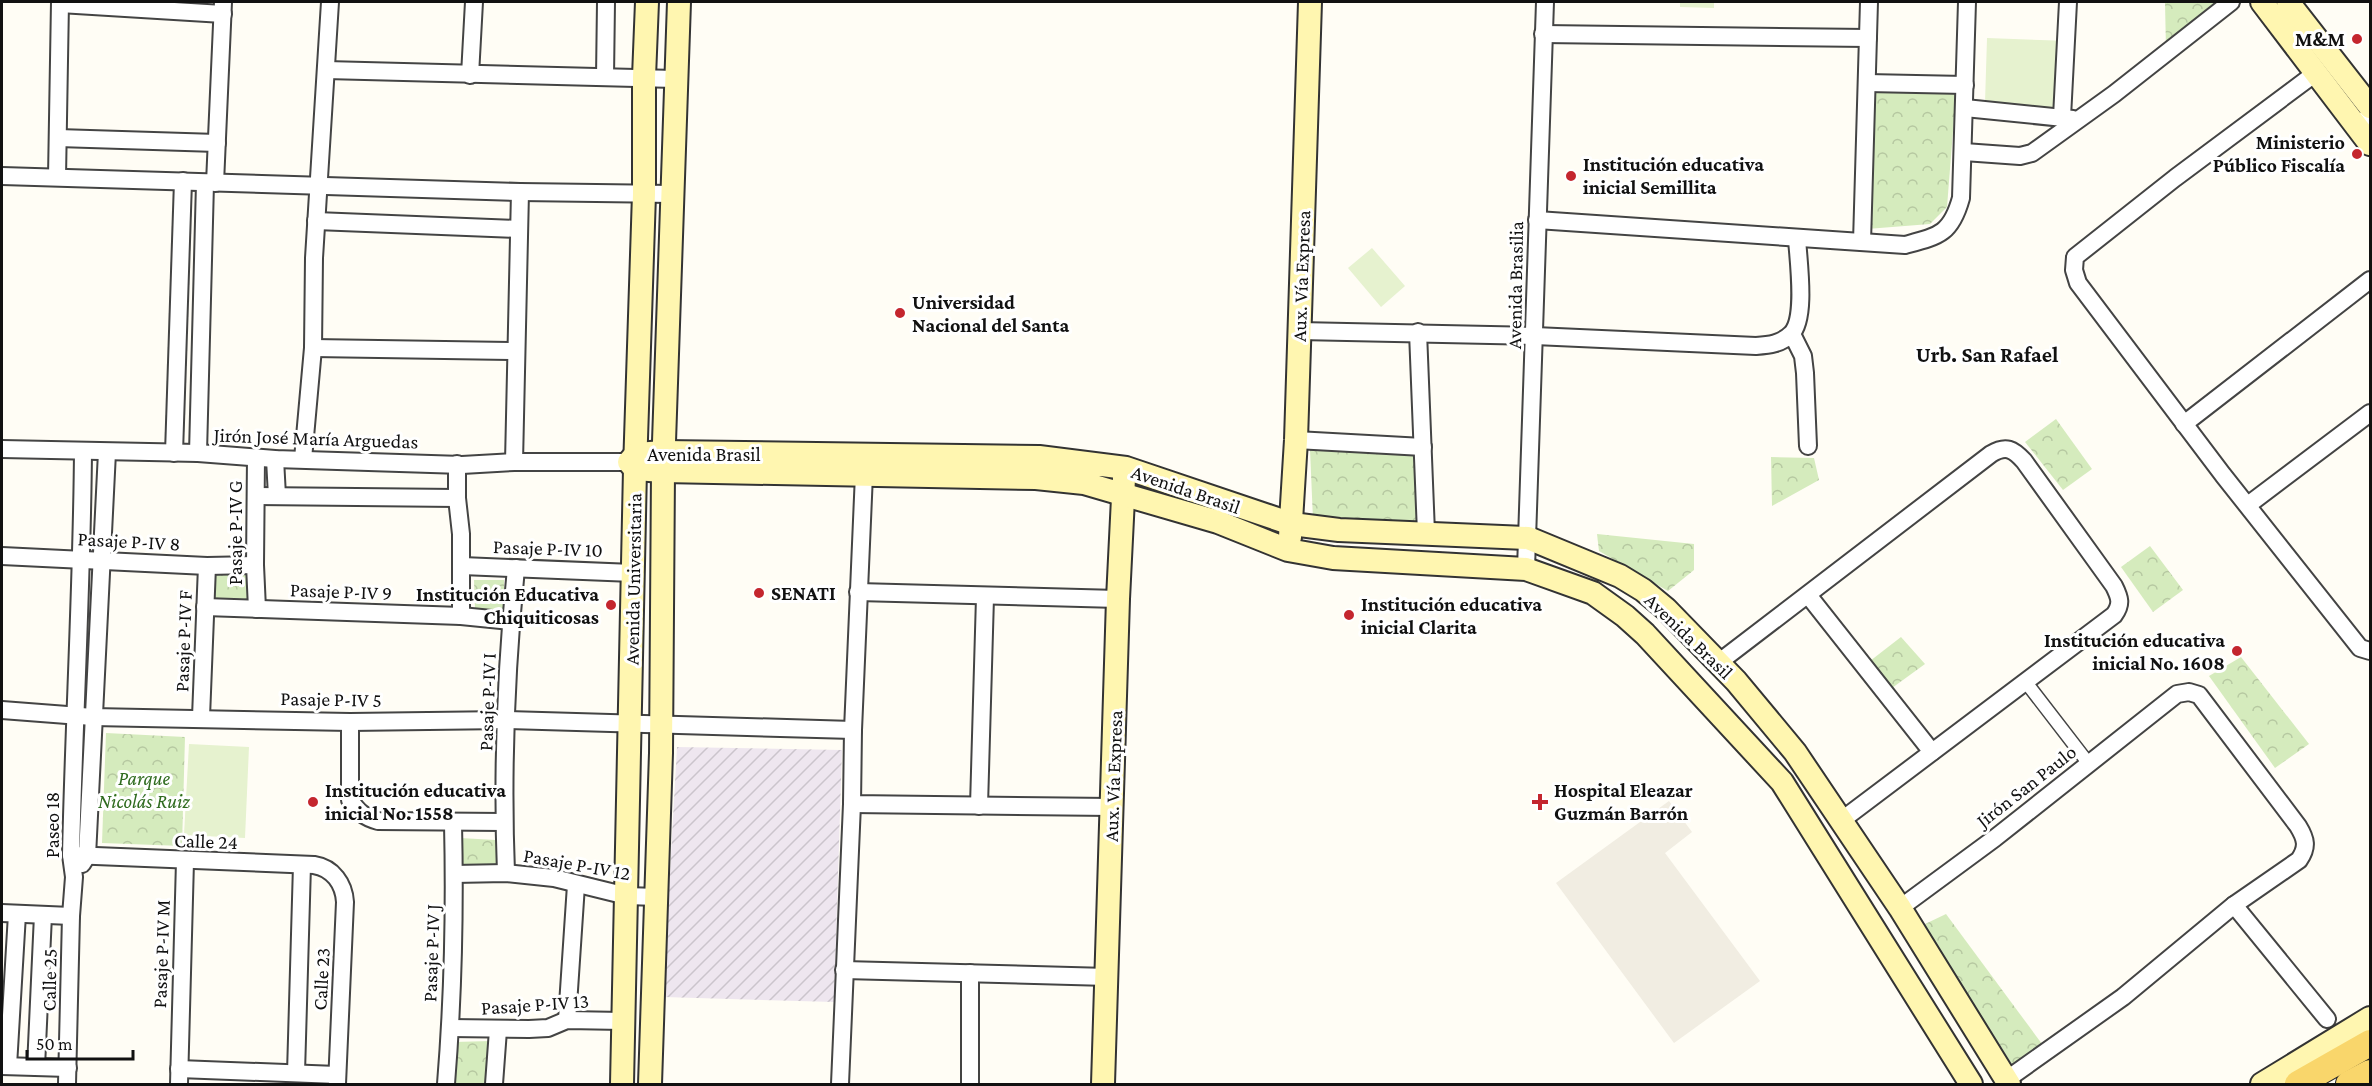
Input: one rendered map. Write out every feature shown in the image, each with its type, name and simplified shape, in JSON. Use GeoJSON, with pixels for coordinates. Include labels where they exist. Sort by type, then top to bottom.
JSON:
{"type":"FeatureCollection","features":[{"type":"Feature","properties":{"kind":"main road","name":"Avenida Universitaria"},"geometry":{"type":"LineString","coordinates":[[622,1084],[633,573],[633,462],[644,194],[644,77],[647,2]]}},
{"type":"Feature","properties":{"kind":"main road","name":"Avenida Universitaria"},"geometry":{"type":"LineString","coordinates":[[650,1084],[661,753],[664,461],[679,2]]}},
{"type":"Feature","properties":{"kind":"main road","name":"Aux. Vía Expresa"},"geometry":{"type":"LineString","coordinates":[[1288,550],[1292,524],[1296,440],[1310,2]]}},
{"type":"Feature","properties":{"kind":"main road"},"geometry":{"type":"LineString","coordinates":[[2262,2],[2366,130]]}},
{"type":"Feature","properties":{"kind":"main road"},"geometry":{"type":"LineString","coordinates":[[2288,2],[2370,107]]}},
{"type":"Feature","properties":{"kind":"main road","name":"Avenida Brasil"},"geometry":{"type":"LineString","coordinates":[[633,462],[1039,457],[1126,468],[1292,524],[1339,530],[1528,538],[1620,576],[1666,609],[1718,663],[1795,752],[1900,908],[2008,1082]]}},
{"type":"Feature","properties":{"kind":"main road","name":"Avenida Brasil"},"geometry":{"type":"LineString","coordinates":[[664,461],[864,474],[1036,478],[1084,483],[1218,522],[1288,550],[1333,558],[1526,569],[1593,593],[1645,634],[1782,782],[1971,1084]]}},
{"type":"Feature","properties":{"kind":"main road","name":"Aux. Vía Expresa"},"geometry":{"type":"LineString","coordinates":[[1103,1084],[1118,600],[1122,493],[1126,468]]}},
{"type":"Feature","properties":{"kind":"main road"},"geometry":{"type":"LineString","coordinates":[[1645,634],[1666,609]]}},
{"type":"Feature","properties":{"kind":"main road"},"geometry":{"type":"LineString","coordinates":[[2262,1084],[2370,1018]]}},
{"type":"Feature","properties":{"kind":"main road"},"geometry":{"type":"LineString","coordinates":[[2298,1084],[2370,1043]]}},
{"type":"Feature","properties":{"kind":"main road"},"geometry":{"type":"LineString","coordinates":[[2349,1084],[2370,1073]]}},
{"type":"Feature","properties":{"kind":"street"},"geometry":{"type":"LineString","coordinates":[[303,459],[313,348],[316,221],[330,2]]}},
{"type":"Feature","properties":{"kind":"street"},"geometry":{"type":"LineString","coordinates":[[470,75],[474,2]]}},
{"type":"Feature","properties":{"kind":"street"},"geometry":{"type":"LineString","coordinates":[[605,77],[606,2]]}},
{"type":"Feature","properties":{"kind":"street","name":"Avenida Brasilia"},"geometry":{"type":"LineString","coordinates":[[1526,569],[1545,2]]}},
{"type":"Feature","properties":{"kind":"street"},"geometry":{"type":"LineString","coordinates":[[1862,242],[1869,2]]}},
{"type":"Feature","properties":{"kind":"street"},"geometry":{"type":"LineString","coordinates":[[1537,220],[1905,245],[1937,237],[1956,217],[1961,198],[1967,2]]}},
{"type":"Feature","properties":{"kind":"street"},"geometry":{"type":"LineString","coordinates":[[2068,2],[2069,119]]}},
{"type":"Feature","properties":{"kind":"street"},"geometry":{"type":"LineString","coordinates":[[1964,152],[2020,156],[2032,153],[2069,119],[2114,94],[2231,2]]}},
{"type":"Feature","properties":{"kind":"street"},"geometry":{"type":"LineString","coordinates":[[57,177],[60,3],[223,8],[217,143],[210,183],[198,453]]}},
{"type":"Feature","properties":{"kind":"street"},"geometry":{"type":"LineString","coordinates":[[1543,33],[1868,38]]}},
{"type":"Feature","properties":{"kind":"street"},"geometry":{"type":"LineString","coordinates":[[326,69],[470,75],[675,79]]}},
{"type":"Feature","properties":{"kind":"street"},"geometry":{"type":"LineString","coordinates":[[2318,72],[2175,178],[2075,257],[2074,270],[2078,283],[2184,424],[2360,648],[2370,651]]}},
{"type":"Feature","properties":{"kind":"street"},"geometry":{"type":"LineString","coordinates":[[1867,83],[1965,85]]}},
{"type":"Feature","properties":{"kind":"street"},"geometry":{"type":"LineString","coordinates":[[1965,108],[2069,119]]}},
{"type":"Feature","properties":{"kind":"street"},"geometry":{"type":"LineString","coordinates":[[58,138],[217,143]]}},
{"type":"Feature","properties":{"kind":"street"},"geometry":{"type":"LineString","coordinates":[[2,176],[320,184],[520,192],[672,194]]}},
{"type":"Feature","properties":{"kind":"street"},"geometry":{"type":"LineString","coordinates":[[174,453],[183,181]]}},
{"type":"Feature","properties":{"kind":"street"},"geometry":{"type":"LineString","coordinates":[[514,462],[520,192]]}},
{"type":"Feature","properties":{"kind":"street"},"geometry":{"type":"LineString","coordinates":[[316,221],[519,229]]}},
{"type":"Feature","properties":{"kind":"street"},"geometry":{"type":"LineString","coordinates":[[1299,331],[1418,332],[1756,346],[1775,344],[1792,334],[1798,323],[1800,304],[1797,238]]}},
{"type":"Feature","properties":{"kind":"street"},"geometry":{"type":"LineString","coordinates":[[2184,424],[2370,280]]}},
{"type":"Feature","properties":{"kind":"street"},"geometry":{"type":"LineString","coordinates":[[1418,332],[1426,533]]}},
{"type":"Feature","properties":{"kind":"street"},"geometry":{"type":"LineString","coordinates":[[1792,334],[1803,356],[1807,393],[1808,446]]}},
{"type":"Feature","properties":{"kind":"street"},"geometry":{"type":"LineString","coordinates":[[313,348],[516,351]]}},
{"type":"Feature","properties":{"kind":"street"},"geometry":{"type":"LineString","coordinates":[[2248,506],[2370,413]]}},
{"type":"Feature","properties":{"kind":"street"},"geometry":{"type":"LineString","coordinates":[[1296,440],[1423,447]]}},
{"type":"Feature","properties":{"kind":"street"},"geometry":{"type":"LineString","coordinates":[[1718,663],[1991,454],[2008,448],[2024,461],[2114,586],[2120,597],[2120,607],[2114,615],[1842,820]]}},
{"type":"Feature","properties":{"kind":"street","name":"Jirón José María Arguedas"},"geometry":{"type":"LineString","coordinates":[[2,449],[198,453],[275,459],[457,464],[633,462]]}},
{"type":"Feature","properties":{"kind":"street","name":"Paseo 18"},"geometry":{"type":"LineString","coordinates":[[79,856],[75,716],[82,560],[83,451]]}},
{"type":"Feature","properties":{"kind":"street","name":"Paseo 18"},"geometry":{"type":"LineString","coordinates":[[74,877],[79,856],[93,717],[107,452]]}},
{"type":"Feature","properties":{"kind":"street","name":"Pasaje P-IV G"},"geometry":{"type":"LineString","coordinates":[[256,458],[257,609]]}},
{"type":"Feature","properties":{"kind":"street"},"geometry":{"type":"LineString","coordinates":[[275,459],[277,496]]}},
{"type":"Feature","properties":{"kind":"street"},"geometry":{"type":"LineString","coordinates":[[457,464],[462,566],[460,616]]}},
{"type":"Feature","properties":{"kind":"street"},"geometry":{"type":"LineString","coordinates":[[840,1084],[864,474]]}},
{"type":"Feature","properties":{"kind":"street"},"geometry":{"type":"LineString","coordinates":[[256,496],[457,498]]}},
{"type":"Feature","properties":{"kind":"street","name":"Pasaje P-IV 8"},"geometry":{"type":"LineString","coordinates":[[2,556],[207,566],[255,565]]}},
{"type":"Feature","properties":{"kind":"street","name":"Pasaje P-IV F"},"geometry":{"type":"LineString","coordinates":[[201,717],[207,566]]}},
{"type":"Feature","properties":{"kind":"street","name":"Pasaje P-IV 10"},"geometry":{"type":"LineString","coordinates":[[462,566],[633,573]]}},
{"type":"Feature","properties":{"kind":"street","name":"Pasaje P-IV I"},"geometry":{"type":"LineString","coordinates":[[506,873],[504,822],[506,720],[516,568]]}},
{"type":"Feature","properties":{"kind":"street"},"geometry":{"type":"LineString","coordinates":[[858,592],[1118,600]]}},
{"type":"Feature","properties":{"kind":"street"},"geometry":{"type":"LineString","coordinates":[[1808,595],[1932,752]]}},
{"type":"Feature","properties":{"kind":"street"},"geometry":{"type":"LineString","coordinates":[[979,806],[986,597]]}},
{"type":"Feature","properties":{"kind":"street","name":"Pasaje P-IV 9"},"geometry":{"type":"LineString","coordinates":[[205,607],[460,616],[511,621]]}},
{"type":"Feature","properties":{"kind":"street"},"geometry":{"type":"LineString","coordinates":[[2025,681],[2089,764]]}},
{"type":"Feature","properties":{"kind":"street","name":"Jirón San Paulo"},"geometry":{"type":"LineString","coordinates":[[1900,908],[1995,838],[2177,694],[2189,692],[2199,695],[2306,839],[2305,851],[2299,860],[2234,905]]}},
{"type":"Feature","properties":{"kind":"street","name":"Pasaje P-IV 5"},"geometry":{"type":"LineString","coordinates":[[2,710],[93,717],[201,717],[350,722],[506,720],[853,729]]}},
{"type":"Feature","properties":{"kind":"street"},"geometry":{"type":"LineString","coordinates":[[350,722],[350,800],[366,818],[378,821],[504,822]]}},
{"type":"Feature","properties":{"kind":"street"},"geometry":{"type":"LineString","coordinates":[[852,804],[1112,807]]}},
{"type":"Feature","properties":{"kind":"street","name":"Pasaje P-IV J"},"geometry":{"type":"LineString","coordinates":[[446,1084],[450,1028],[453,823]]}},
{"type":"Feature","properties":{"kind":"street","name":"Calle 24"},"geometry":{"type":"LineString","coordinates":[[79,856],[302,865],[322,867],[335,877]]}},
{"type":"Feature","properties":{"kind":"street","name":"Pasaje P-IV M"},"geometry":{"type":"LineString","coordinates":[[179,1077],[185,861]]}},
{"type":"Feature","properties":{"kind":"street"},"geometry":{"type":"LineString","coordinates":[[296,1073],[302,865]]}},
{"type":"Feature","properties":{"kind":"street","name":"Pasaje P-IV 12"},"geometry":{"type":"LineString","coordinates":[[454,874],[506,873],[554,878],[627,896],[657,897]]}},
{"type":"Feature","properties":{"kind":"street","name":"Calle 25"},"geometry":{"type":"LineString","coordinates":[[67,1076],[74,877]]}},
{"type":"Feature","properties":{"kind":"street","name":"Calle 23"},"geometry":{"type":"LineString","coordinates":[[335,877],[342,887],[345,902],[337,1080]]}},
{"type":"Feature","properties":{"kind":"street"},"geometry":{"type":"LineString","coordinates":[[567,1020],[576,885]]}},
{"type":"Feature","properties":{"kind":"street"},"geometry":{"type":"LineString","coordinates":[[2008,1082],[2122,997],[2234,905],[2327,1019]]}},
{"type":"Feature","properties":{"kind":"street"},"geometry":{"type":"LineString","coordinates":[[67,1076],[36,1067],[5,1066],[9,914],[71,916]]}},
{"type":"Feature","properties":{"kind":"street"},"geometry":{"type":"LineString","coordinates":[[36,1067],[43,915]]}},
{"type":"Feature","properties":{"kind":"street"},"geometry":{"type":"LineString","coordinates":[[844,970],[1108,977]]}},
{"type":"Feature","properties":{"kind":"street"},"geometry":{"type":"LineString","coordinates":[[970,973],[970,1084]]}},
{"type":"Feature","properties":{"kind":"street","name":"Pasaje P-IV 13"},"geometry":{"type":"LineString","coordinates":[[450,1028],[498,1030],[548,1028],[567,1020],[623,1021]]}},
{"type":"Feature","properties":{"kind":"street"},"geometry":{"type":"LineString","coordinates":[[494,1084],[498,1030]]}},
{"type":"Feature","properties":{"kind":"street"},"geometry":{"type":"LineString","coordinates":[[179,1077],[227,1078],[296,1073],[337,1080]]}},
{"type":"Feature","properties":{"kind":"shaded area"},"geometry":{"type":"Polygon","coordinates":[[[677,747],[842,750],[834,1002],[663,997],[677,747]]]}},
{"type":"Feature","properties":{"kind":"shaded area"},"geometry":{"type":"Polygon","coordinates":[[[1669,801],[1692,832],[1665,853],[1760,981],[1674,1043],[1556,883],[1669,801]]]}},
{"type":"Feature","properties":{"kind":"green space"},"geometry":{"type":"Polygon","coordinates":[[[1680,2],[1714,2],[1714,8],[1680,7],[1680,2]]]}},
{"type":"Feature","properties":{"kind":"green space"},"geometry":{"type":"Polygon","coordinates":[[[2165,2],[2224,2],[2166,50],[2165,2]]]}},
{"type":"Feature","properties":{"kind":"green space"},"geometry":{"type":"Polygon","coordinates":[[[1987,38],[2070,41],[2065,110],[1985,102],[1987,38]]]}},
{"type":"Feature","properties":{"kind":"green space"},"geometry":{"type":"Polygon","coordinates":[[[1873,88],[1956,93],[1947,207],[1930,224],[1867,229],[1873,88]]]}},
{"type":"Feature","properties":{"kind":"green space"},"geometry":{"type":"Polygon","coordinates":[[[1372,248],[1405,286],[1381,307],[1348,268],[1372,248]]]}},
{"type":"Feature","properties":{"kind":"green space"},"geometry":{"type":"Polygon","coordinates":[[[2056,419],[2092,469],[2063,490],[2025,442],[2056,419]]]}},
{"type":"Feature","properties":{"kind":"green space"},"geometry":{"type":"Polygon","coordinates":[[[1310,449],[1421,452],[1421,527],[1313,520],[1310,449]]]}},
{"type":"Feature","properties":{"kind":"green space"},"geometry":{"type":"Polygon","coordinates":[[[1771,457],[1814,458],[1819,480],[1772,506],[1771,457]]]}},
{"type":"Feature","properties":{"kind":"green space"},"geometry":{"type":"Polygon","coordinates":[[[1597,534],[1694,544],[1694,570],[1668,591],[1599,551],[1597,534]]]}},
{"type":"Feature","properties":{"kind":"green space"},"geometry":{"type":"Polygon","coordinates":[[[2150,546],[2183,590],[2153,612],[2121,567],[2150,546]]]}},
{"type":"Feature","properties":{"kind":"green space"},"geometry":{"type":"Polygon","coordinates":[[[212,570],[251,572],[251,604],[213,604],[212,570]]]}},
{"type":"Feature","properties":{"kind":"green space"},"geometry":{"type":"Polygon","coordinates":[[[474,580],[504,580],[504,610],[475,609],[474,580]]]}},
{"type":"Feature","properties":{"kind":"green space"},"geometry":{"type":"Polygon","coordinates":[[[1901,637],[1925,664],[1892,688],[1870,661],[1901,637]]]}},
{"type":"Feature","properties":{"kind":"green space"},"geometry":{"type":"Polygon","coordinates":[[[2241,657],[2309,744],[2275,768],[2209,676],[2241,657]]]}},
{"type":"Feature","properties":{"kind":"green space","name":"Parque Nicolás Ruiz"},"geometry":{"type":"Polygon","coordinates":[[[106,733],[185,737],[182,846],[102,843],[106,733]]]}},
{"type":"Feature","properties":{"kind":"green space"},"geometry":{"type":"Polygon","coordinates":[[[189,744],[249,747],[245,838],[184,835],[189,744]]]}},
{"type":"Feature","properties":{"kind":"green space"},"geometry":{"type":"Polygon","coordinates":[[[460,838],[496,840],[497,871],[461,870],[460,838]]]}},
{"type":"Feature","properties":{"kind":"green space"},"geometry":{"type":"Polygon","coordinates":[[[1946,914],[2045,1048],[2015,1069],[1923,925],[1946,914]]]}},
{"type":"Feature","properties":{"kind":"green space"},"geometry":{"type":"Polygon","coordinates":[[[491,1041],[490,1084],[454,1084],[454,1042],[491,1041]]]}},
{"type":"Feature","properties":{"kind":"place","name":"M&M"},"geometry":{"type":"Point","coordinates":[2357,39]}},
{"type":"Feature","properties":{"kind":"place","name":"Ministerio Público Fiscalía"},"geometry":{"type":"Point","coordinates":[2357,154]}},
{"type":"Feature","properties":{"kind":"place","name":"Institución educativa inicial Semillita"},"geometry":{"type":"Point","coordinates":[1571,176]}},
{"type":"Feature","properties":{"kind":"place","name":"Universidad Nacional del Santa"},"geometry":{"type":"Point","coordinates":[900,313]}},
{"type":"Feature","properties":{"kind":"place","name":"SENATI"},"geometry":{"type":"Point","coordinates":[759,593]}},
{"type":"Feature","properties":{"kind":"place","name":"Institución Educativa Chiquiticosas"},"geometry":{"type":"Point","coordinates":[611,605]}},
{"type":"Feature","properties":{"kind":"place","name":"Institución educativa inicial Clarita"},"geometry":{"type":"Point","coordinates":[1349,615]}},
{"type":"Feature","properties":{"kind":"place","name":"Institución educativa inicial No. 1608"},"geometry":{"type":"Point","coordinates":[2237,651]}},
{"type":"Feature","properties":{"kind":"place","name":"Institución educativa inicial No. 1558"},"geometry":{"type":"Point","coordinates":[313,802]}},
{"type":"Feature","properties":{"kind":"place","name":"Hospital Eleazar Guzmán Barrón"},"geometry":{"type":"Point","coordinates":[1540,802]}},
{"type":"Feature","properties":{"kind":"district","name":"Urb. San Rafael"},"geometry":{"type":"Point","coordinates":[1987,354]}}]}
